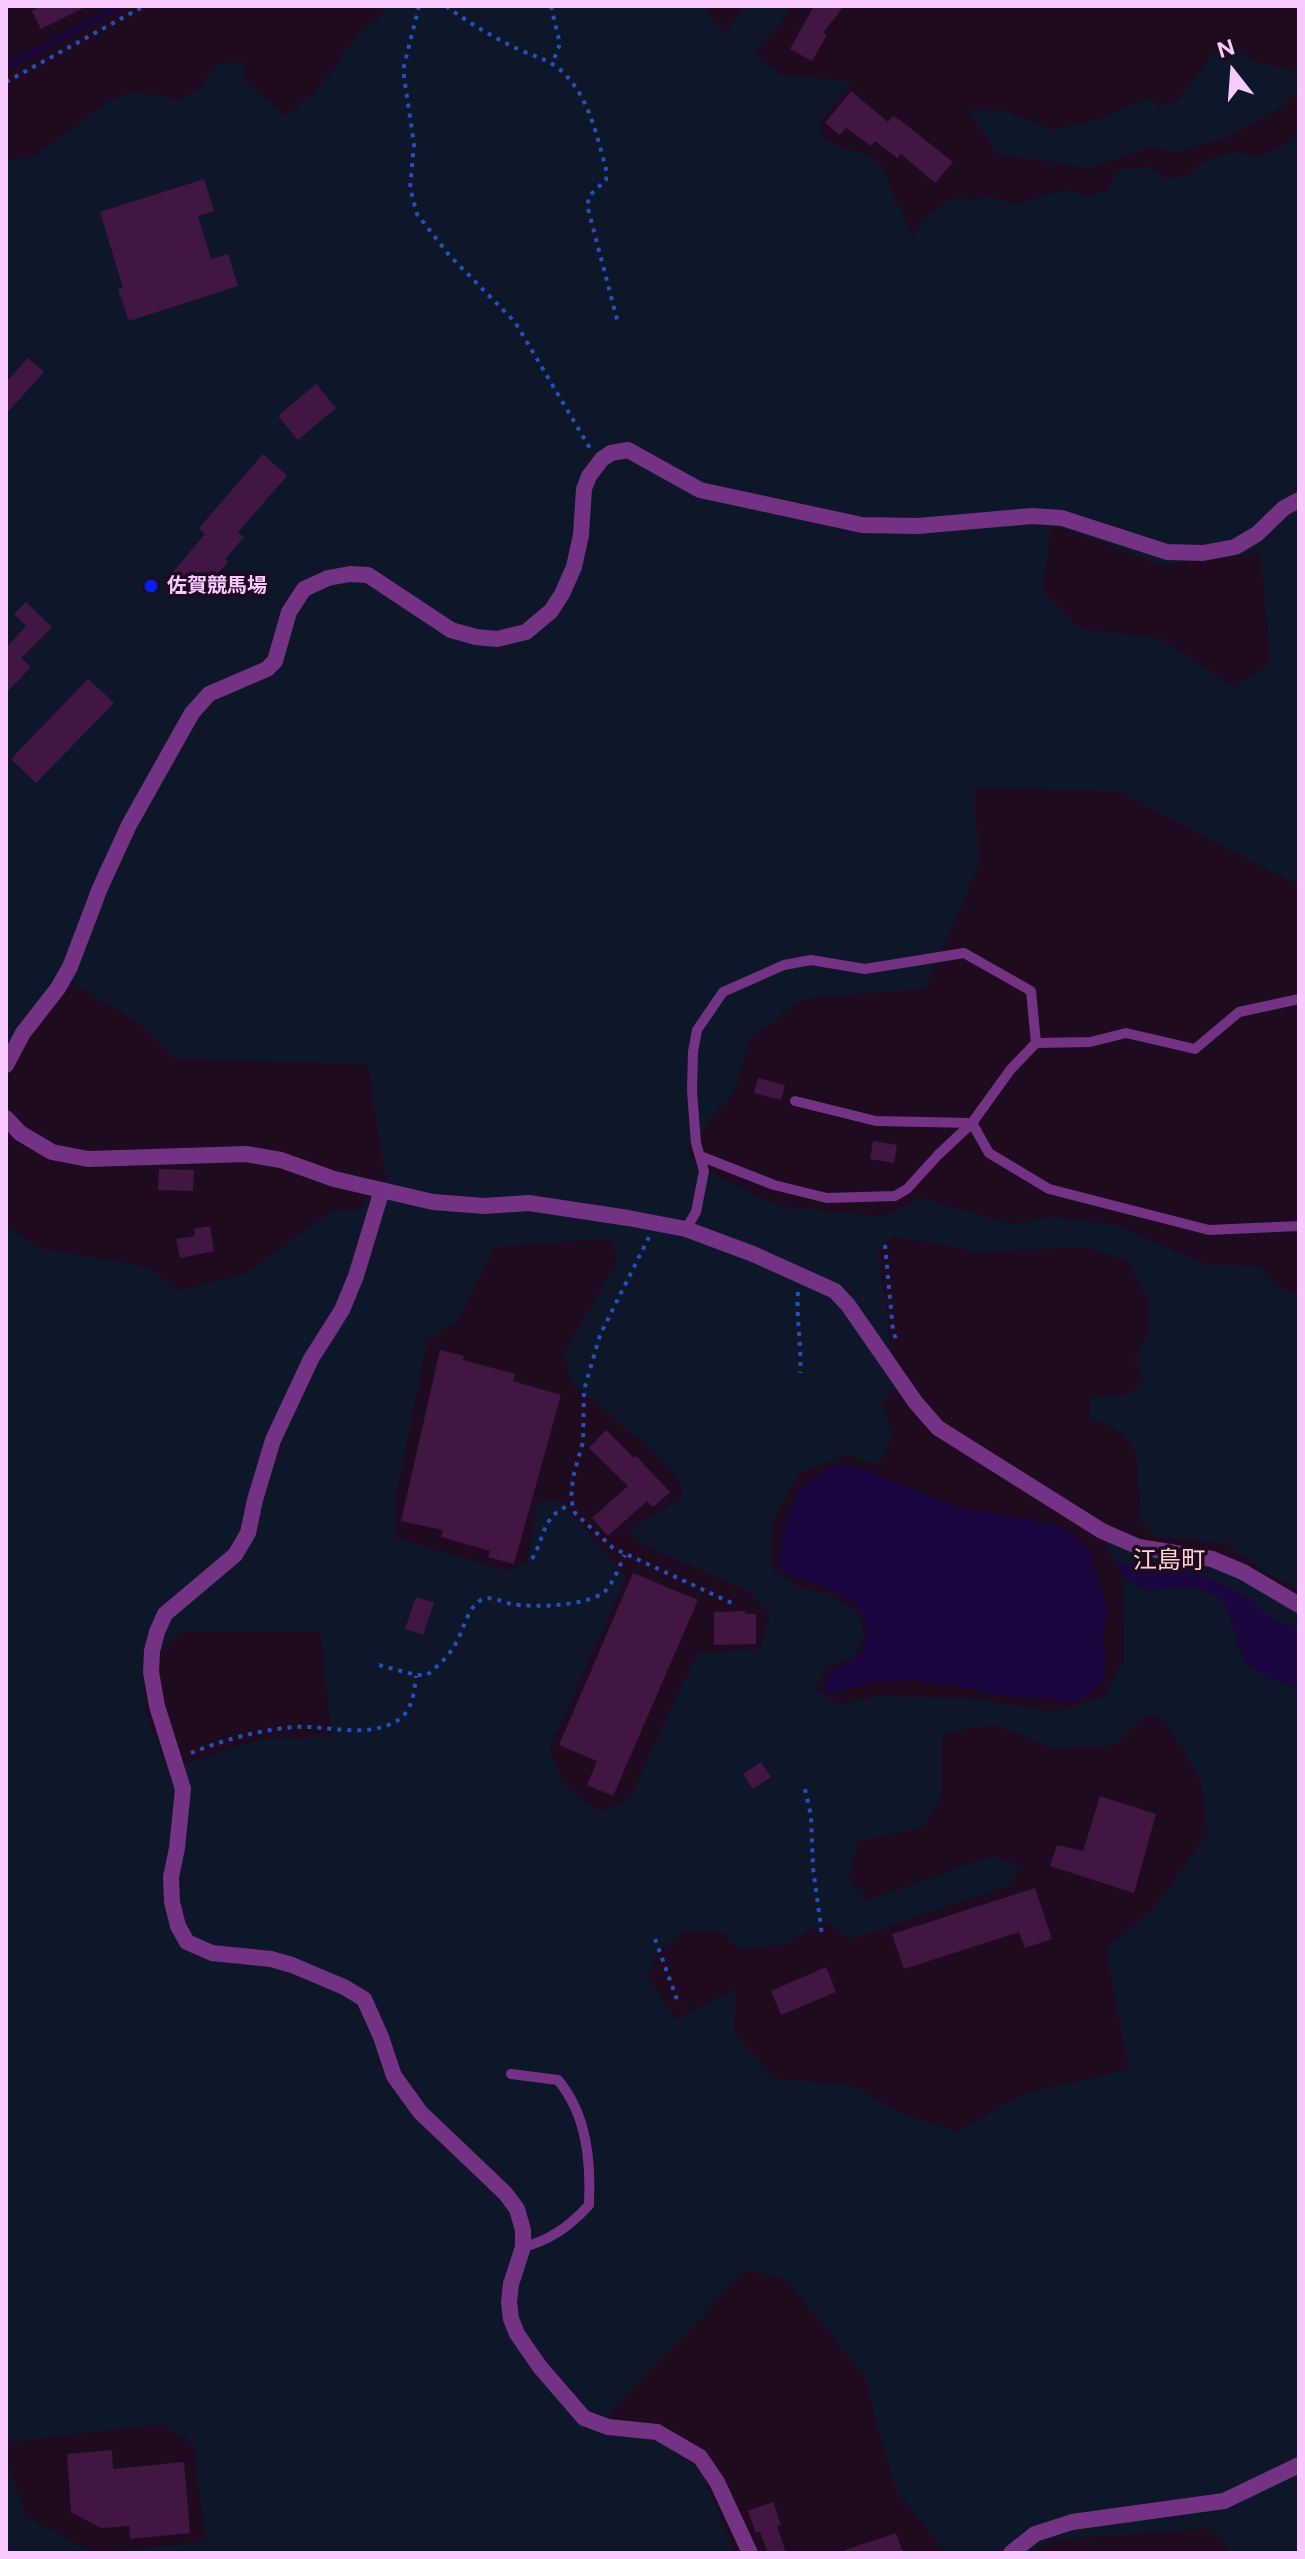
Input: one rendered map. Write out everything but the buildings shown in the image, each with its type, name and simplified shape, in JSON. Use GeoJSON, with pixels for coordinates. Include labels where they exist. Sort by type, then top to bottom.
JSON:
{"type":"FeatureCollection","features":[{"type":"Feature","properties":{"kind":"street"},"geometry":{"type":"LineString","coordinates":[[6,1065],[23,1033],[58,988],[70,967],[100,888],[129,825],[192,713],[209,694],[267,669],[275,661],[289,612],[304,589],[328,578],[368,575],[451,630],[497,639],[526,632],[551,611],[568,581],[581,535],[584,489],[589,476],[611,453],[628,450],[700,490],[862,525],[918,526],[1032,516],[1062,518],[1167,552],[1203,553],[1235,547],[1257,534],[1284,508],[1299,500]]}},
{"type":"Feature","properties":{"kind":"street"},"geometry":{"type":"LineString","coordinates":[[6,1118],[20,1133],[52,1152],[88,1159],[246,1154],[281,1160],[334,1179],[433,1202],[484,1206],[529,1203],[656,1223],[686,1229],[753,1254],[835,1291],[916,1403],[938,1428],[1102,1531],[1139,1547],[1212,1559],[1243,1572],[1299,1605]]}},
{"type":"Feature","properties":{"kind":"street"},"geometry":{"type":"LineString","coordinates":[[382,1190],[356,1276],[342,1310],[311,1359],[273,1440],[248,1533],[235,1555],[165,1614],[157,1632],[151,1672],[157,1706],[183,1789],[171,1877],[172,1902],[178,1926],[187,1942],[212,1953],[271,1959],[292,1965],[364,1999],[394,2076],[420,2112],[505,2193],[517,2209],[523,2230],[523,2247],[511,2284],[509,2302],[517,2334],[540,2367],[584,2418],[608,2427],[657,2432],[700,2457],[717,2482],[750,2553]]}},
{"type":"Feature","properties":{"kind":"street"},"geometry":{"type":"LineString","coordinates":[[1011,2553],[1035,2534],[1072,2522],[1224,2501],[1299,2465]]}},
{"type":"Feature","properties":{"kind":"lane"},"geometry":{"type":"LineString","coordinates":[[686,1229],[696,1212],[704,1171],[696,1143],[693,1052],[697,1030],[723,992],[784,965],[811,960],[865,969],[964,953],[1031,991],[1036,1043]]}},
{"type":"Feature","properties":{"kind":"lane"},"geometry":{"type":"LineString","coordinates":[[700,1156],[774,1185],[827,1198],[895,1196],[907,1189],[972,1123],[1011,1069],[1036,1043],[1090,1042],[1126,1033],[1195,1049],[1239,1012],[1299,999]]}},
{"type":"Feature","properties":{"kind":"lane"},"geometry":{"type":"LineString","coordinates":[[795,1101],[876,1121],[972,1123]]}},
{"type":"Feature","properties":{"kind":"lane"},"geometry":{"type":"LineString","coordinates":[[972,1123],[989,1153],[1049,1189],[1209,1230],[1299,1226]]}},
{"type":"Feature","properties":{"kind":"lane"},"geometry":{"type":"LineString","coordinates":[[511,2074],[558,2080],[572,2096],[583,2129],[591,2170],[589,2205],[572,2223],[539,2244],[523,2247]]}},
{"type":"Feature","properties":{"kind":"path"},"geometry":{"type":"LineString","coordinates":[[6,82],[144,6]]}},
{"type":"Feature","properties":{"kind":"path"},"geometry":{"type":"LineString","coordinates":[[419,6],[403,70],[414,144],[410,188],[417,214],[449,255],[515,322],[588,447],[602,459]]}},
{"type":"Feature","properties":{"kind":"path"},"geometry":{"type":"LineString","coordinates":[[446,6],[493,37],[552,64],[570,81],[591,115],[607,173],[606,180],[590,195],[587,205],[618,323]]}},
{"type":"Feature","properties":{"kind":"path"},"geometry":{"type":"LineString","coordinates":[[551,6],[560,44],[552,64]]}},
{"type":"Feature","properties":{"kind":"path"},"geometry":{"type":"LineString","coordinates":[[656,1223],[600,1335],[584,1390],[583,1442],[573,1477],[572,1504],[575,1513],[613,1548],[734,1604]]}},
{"type":"Feature","properties":{"kind":"path"},"geometry":{"type":"LineString","coordinates":[[885,1245],[893,1331],[898,1345]]}},
{"type":"Feature","properties":{"kind":"path"},"geometry":{"type":"LineString","coordinates":[[800,1373],[802,1355],[797,1316],[801,1276]]}},
{"type":"Feature","properties":{"kind":"path"},"geometry":{"type":"LineString","coordinates":[[532,1559],[547,1520],[558,1509],[572,1504]]}},
{"type":"Feature","properties":{"kind":"path"},"geometry":{"type":"LineString","coordinates":[[379,1665],[427,1675],[444,1661],[477,1603],[495,1598],[512,1604],[541,1605],[585,1599],[604,1592],[625,1555]]}},
{"type":"Feature","properties":{"kind":"path"},"geometry":{"type":"LineString","coordinates":[[174,1760],[208,1746],[270,1731],[319,1727],[361,1730],[395,1723],[412,1705],[416,1675]]}},
{"type":"Feature","properties":{"kind":"path"},"geometry":{"type":"LineString","coordinates":[[805,1789],[811,1816],[813,1868],[822,1935]]}},
{"type":"Feature","properties":{"kind":"path"},"geometry":{"type":"LineString","coordinates":[[655,1939],[679,2005]]}},
{"type":"Feature","properties":{"kind":"shaded area"},"geometry":{"type":"Polygon","coordinates":[[[391,6],[704,6],[728,36],[744,6],[792,6],[755,54],[780,75],[838,80],[850,84],[820,123],[820,133],[834,144],[866,155],[880,165],[906,219],[908,234],[914,238],[919,226],[931,213],[954,198],[971,200],[991,197],[1019,205],[1037,197],[1069,190],[1087,197],[1105,192],[1121,170],[1147,167],[1166,179],[1186,177],[1206,161],[1234,152],[1257,158],[1290,142],[1299,132],[1299,886],[1118,791],[974,787],[979,864],[925,989],[805,998],[750,1038],[734,1091],[688,1149],[695,1165],[779,1206],[884,1217],[921,1198],[1013,1225],[1051,1217],[1115,1225],[1207,1265],[1259,1266],[1287,1294],[1299,1294],[1299,1589],[1262,1571],[1228,1544],[1153,1535],[1141,1519],[1137,1452],[1122,1433],[1090,1416],[1091,1397],[1131,1394],[1145,1380],[1134,1360],[1150,1332],[1149,1303],[1129,1260],[1085,1247],[979,1252],[893,1236],[878,1253],[896,1389],[881,1400],[892,1436],[878,1465],[847,1454],[799,1473],[771,1523],[771,1567],[799,1588],[831,1594],[858,1613],[864,1640],[851,1659],[825,1667],[816,1689],[839,1705],[879,1696],[972,1699],[1055,1712],[1104,1697],[1124,1661],[1123,1575],[1146,1591],[1187,1588],[1216,1596],[1227,1609],[1239,1650],[1248,1665],[1266,1677],[1299,1687],[1299,2553],[1228,2553],[1229,2549],[1210,2528],[1049,2540],[1033,2553],[947,2553],[896,2491],[864,2375],[786,2279],[746,2270],[609,2412],[614,2436],[661,2440],[702,2472],[734,2553],[103,2553],[206,2541],[194,2444],[162,2424],[6,2442],[6,1225],[37,1248],[147,1267],[178,1291],[245,1274],[334,1210],[357,1211],[386,1179],[368,1064],[175,1058],[142,1025],[57,973],[6,1055],[6,158],[10,161],[33,157],[109,101],[136,92],[181,100],[200,88],[218,64],[244,62],[243,78],[280,111],[282,117],[315,93],[358,34],[391,6]],[[1051,524],[1042,591],[1078,628],[1161,639],[1235,688],[1271,663],[1261,552],[1161,565],[1051,524]],[[612,1238],[494,1247],[458,1320],[427,1341],[395,1497],[395,1538],[506,1571],[527,1563],[538,1503],[560,1500],[626,1577],[549,1750],[564,1785],[599,1812],[629,1800],[697,1653],[761,1649],[770,1613],[752,1593],[638,1542],[630,1529],[683,1497],[679,1479],[643,1442],[572,1383],[563,1355],[618,1261],[612,1238]],[[182,1632],[142,1667],[146,1716],[169,1770],[260,1739],[332,1737],[321,1632],[182,1632]],[[1146,1716],[1111,1746],[1049,1748],[1022,1734],[993,1725],[941,1733],[941,1798],[921,1828],[857,1841],[848,1879],[866,1901],[994,1856],[1021,1867],[1005,1886],[852,1939],[825,1923],[785,1944],[740,1950],[722,1931],[685,1930],[657,1953],[648,1978],[676,2020],[736,1989],[733,2032],[775,2079],[855,2086],[895,2111],[956,2132],[1025,2094],[1129,2069],[1106,1948],[1153,1910],[1208,1833],[1202,1783],[1163,1717],[1146,1716]]]}},
{"type":"Feature","properties":{"kind":"shaded area"},"geometry":{"type":"Polygon","coordinates":[[[1225,38],[1255,62],[1299,70],[1299,89],[1281,107],[1225,138],[1176,152],[1149,147],[1090,168],[998,154],[968,110],[1005,111],[1051,130],[1095,121],[1148,99],[1161,107],[1180,99],[1225,38]]]}},
{"type":"Feature","properties":{"kind":"shaded area"},"geometry":{"type":"Polygon","coordinates":[[[836,1464],[856,1467],[958,1507],[1053,1524],[1072,1533],[1089,1550],[1107,1609],[1102,1682],[1091,1694],[1071,1703],[994,1695],[913,1680],[873,1682],[836,1693],[825,1691],[826,1679],[832,1669],[860,1654],[865,1626],[861,1613],[840,1594],[782,1572],[780,1555],[785,1523],[799,1492],[808,1482],[836,1464]]]}},
{"type":"Feature","properties":{"kind":"shaded area"},"geometry":{"type":"Polygon","coordinates":[[[1106,1542],[1215,1564],[1299,1609],[1299,1629],[1270,1617],[1251,1599],[1227,1586],[1177,1569],[1113,1562],[1106,1542]]]}},
{"type":"Feature","properties":{"kind":"shaded area"},"geometry":{"type":"Polygon","coordinates":[[[1113,1562],[1177,1569],[1205,1576],[1251,1599],[1270,1617],[1299,1629],[1299,1687],[1266,1677],[1248,1665],[1239,1650],[1227,1609],[1216,1596],[1186,1588],[1146,1591],[1123,1575],[1113,1562]]]}},
{"type":"Feature","properties":{"kind":"shaded area"},"geometry":{"type":"Polygon","coordinates":[[[6,2458],[25,2516],[93,2553],[6,2553],[6,2458]]]}},
{"type":"Feature","properties":{"kind":"waterway"},"geometry":{"type":"LineString","coordinates":[[6,68],[119,6]]}},
{"type":"Feature","properties":{"kind":"place","name":"佐賀競馬場"},"geometry":{"type":"Point","coordinates":[151,586]}},
{"type":"Feature","properties":{"kind":"district","name":"江島町"},"geometry":{"type":"Point","coordinates":[1169,1561]}}]}
